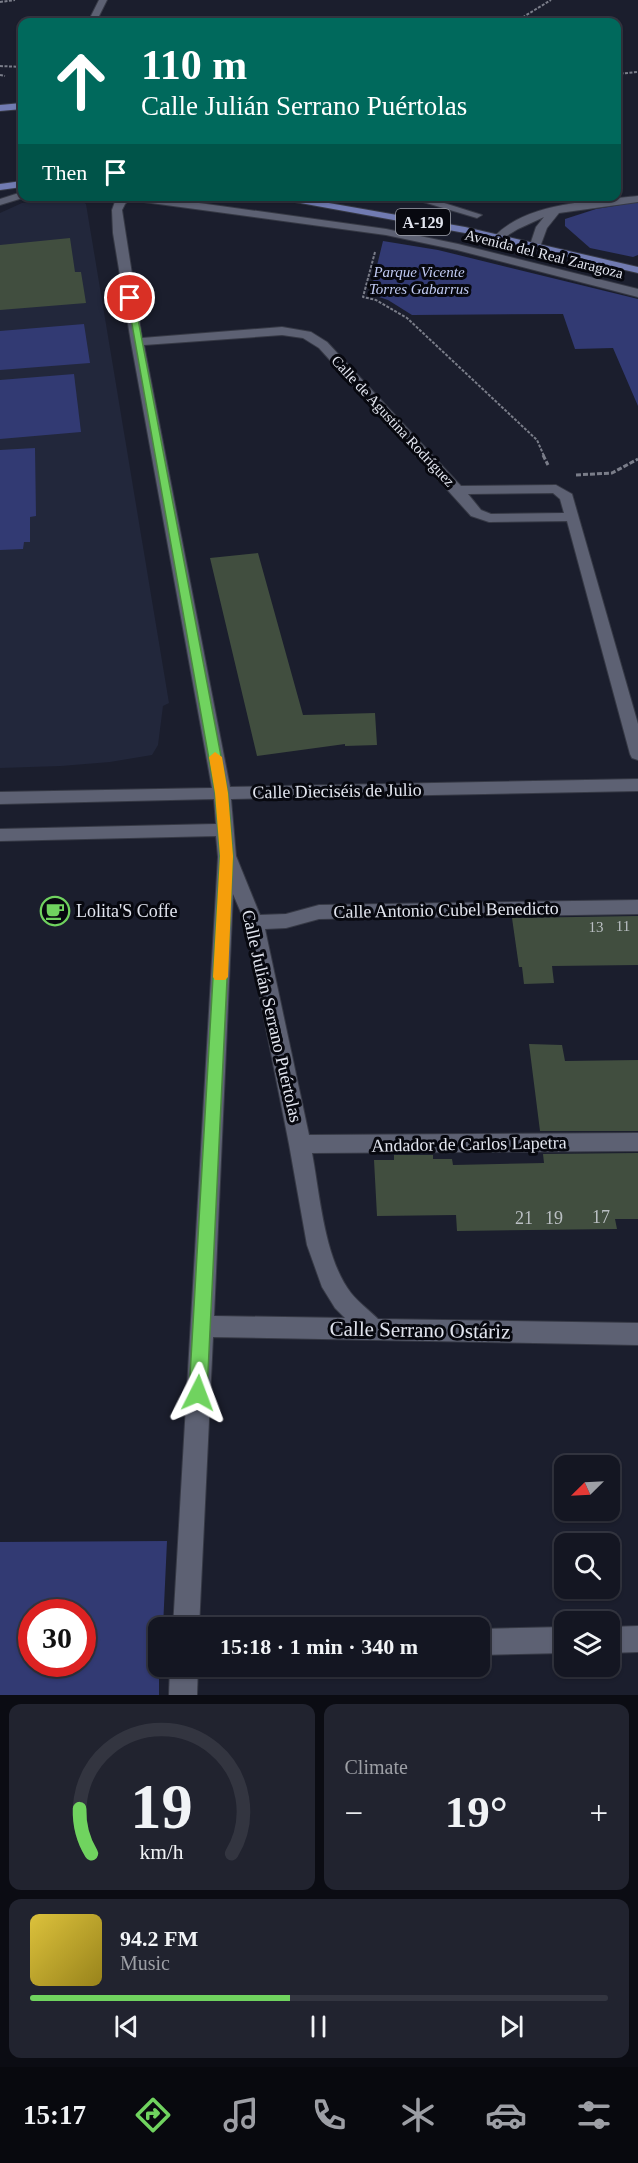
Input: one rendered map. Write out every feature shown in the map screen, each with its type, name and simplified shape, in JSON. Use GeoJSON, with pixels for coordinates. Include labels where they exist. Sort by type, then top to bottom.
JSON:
{"type":"FeatureCollection","features":[{"type":"Feature","properties":{"kind":"main road"},"geometry":{"type":"LineString","coordinates":[[0,108],[18,105]]}},
{"type":"Feature","properties":{"kind":"main road"},"geometry":{"type":"LineString","coordinates":[[0,187],[18,188]]}},
{"type":"Feature","properties":{"kind":"main road","name":"Avenida del Real Zaragoza"},"geometry":{"type":"LineString","coordinates":[[295,201],[500,237],[638,270]]}},
{"type":"Feature","properties":{"kind":"street"},"geometry":{"type":"LineString","coordinates":[[94,18],[103,0]]}},
{"type":"Feature","properties":{"kind":"street"},"geometry":{"type":"LineString","coordinates":[[2,198],[18,189]]}},
{"type":"Feature","properties":{"kind":"street"},"geometry":{"type":"LineString","coordinates":[[500,237],[516,223],[555,211],[638,199]]}},
{"type":"Feature","properties":{"kind":"street","name":"Calle Julián Serrano Puértolas"},"geometry":{"type":"LineString","coordinates":[[122,201],[117,210],[117,218],[137,342],[222,793],[226,856],[254,922],[300,1144],[318,1245],[330,1280],[343,1301],[373,1329]]}},
{"type":"Feature","properties":{"kind":"street","name":"Avenida del Real Zaragoza"},"geometry":{"type":"LineString","coordinates":[[158,201],[381,231],[458,247],[638,293]]}},
{"type":"Feature","properties":{"kind":"street"},"geometry":{"type":"LineString","coordinates":[[425,201],[477,216]]}},
{"type":"Feature","properties":{"kind":"street"},"geometry":{"type":"LineString","coordinates":[[536,245],[542,227],[555,211]]}},
{"type":"Feature","properties":{"kind":"street","name":"Calle de Agustina Rodríguez"},"geometry":{"type":"LineString","coordinates":[[137,342],[274,331],[299,333],[314,338],[323,345],[457,490],[560,482]]}},
{"type":"Feature","properties":{"kind":"street"},"geometry":{"type":"LineString","coordinates":[[560,482],[567,496],[638,754]]}},
{"type":"Feature","properties":{"kind":"street"},"geometry":{"type":"LineString","coordinates":[[457,490],[476,513],[489,518],[573,517]]}},
{"type":"Feature","properties":{"kind":"street","name":"Calle Dieciséis de Julio"},"geometry":{"type":"LineString","coordinates":[[0,798],[638,785]]}},
{"type":"Feature","properties":{"kind":"street"},"geometry":{"type":"LineString","coordinates":[[0,835],[224,830]]}},
{"type":"Feature","properties":{"kind":"street"},"geometry":{"type":"LineString","coordinates":[[187,1617],[226,856]]}},
{"type":"Feature","properties":{"kind":"street","name":"Calle Antonio Cubel Benedicto"},"geometry":{"type":"LineString","coordinates":[[254,922],[286,921],[319,912],[638,907]]}},
{"type":"Feature","properties":{"kind":"street","name":"Andador de Carlos Lapetra"},"geometry":{"type":"LineString","coordinates":[[300,1144],[638,1142]]}},
{"type":"Feature","properties":{"kind":"street","name":"Calle Serrano Ostáriz"},"geometry":{"type":"LineString","coordinates":[[202,1326],[638,1334]]}},
{"type":"Feature","properties":{"kind":"street"},"geometry":{"type":"LineString","coordinates":[[620,1640],[638,1639]]}},
{"type":"Feature","properties":{"kind":"street"},"geometry":{"type":"LineString","coordinates":[[490,1642],[554,1640]]}},
{"type":"Feature","properties":{"kind":"street"},"geometry":{"type":"LineString","coordinates":[[183,1695],[184,1677]]}},
{"type":"Feature","properties":{"kind":"path"},"geometry":{"type":"LineString","coordinates":[[0,2],[15,0]]}},
{"type":"Feature","properties":{"kind":"path"},"geometry":{"type":"LineString","coordinates":[[522,18],[551,0]]}},
{"type":"Feature","properties":{"kind":"path"},"geometry":{"type":"LineString","coordinates":[[0,66],[18,67]]}},
{"type":"Feature","properties":{"kind":"path"},"geometry":{"type":"LineString","coordinates":[[621,74],[638,72]]}},
{"type":"Feature","properties":{"kind":"path"},"geometry":{"type":"LineString","coordinates":[[0,75],[5,76]]}},
{"type":"Feature","properties":{"kind":"path"},"geometry":{"type":"LineString","coordinates":[[381,231],[363,297],[376,300],[407,318],[537,440],[545,462],[556,473],[560,482],[612,473],[638,459]]}},
{"type":"Feature","properties":{"kind":"shaded area"},"geometry":{"type":"Polygon","coordinates":[[[82,201],[86,204],[169,703],[163,706],[158,745],[152,755],[110,762],[0,768],[0,213],[22,203],[82,201]]]}},
{"type":"Feature","properties":{"kind":"green space"},"geometry":{"type":"Polygon","coordinates":[[[638,202],[638,255],[633,257],[590,248],[565,226],[565,219],[596,209],[638,202]]]}},
{"type":"Feature","properties":{"kind":"green space","name":"Parque Vicente Torres Gabarrus"},"geometry":{"type":"Polygon","coordinates":[[[383,241],[438,250],[638,299],[638,406],[613,348],[575,349],[563,314],[412,315],[388,300],[370,294],[383,241]]]}},
{"type":"Feature","properties":{"kind":"green space"},"geometry":{"type":"Polygon","coordinates":[[[84,324],[90,363],[0,370],[0,331],[84,324]]]}},
{"type":"Feature","properties":{"kind":"green space"},"geometry":{"type":"Polygon","coordinates":[[[74,374],[81,432],[0,439],[0,380],[74,374]]]}},
{"type":"Feature","properties":{"kind":"green space"},"geometry":{"type":"Polygon","coordinates":[[[35,448],[36,516],[30,517],[30,542],[24,542],[23,549],[0,550],[0,450],[35,448]]]}},
{"type":"Feature","properties":{"kind":"green space"},"geometry":{"type":"Polygon","coordinates":[[[167,1541],[163,1617],[148,1617],[148,1677],[159,1677],[159,1695],[0,1695],[0,1542],[167,1541]]]}},
{"type":"Feature","properties":{"kind":"building"},"geometry":{"type":"Polygon","coordinates":[[[70,238],[75,272],[81,272],[86,303],[0,310],[0,245],[70,238]]]}},
{"type":"Feature","properties":{"kind":"building"},"geometry":{"type":"Polygon","coordinates":[[[258,553],[303,715],[375,713],[377,745],[345,746],[345,744],[257,756],[210,558],[258,553]]]}},
{"type":"Feature","properties":{"kind":"building"},"geometry":{"type":"Polygon","coordinates":[[[638,916],[638,965],[552,966],[554,983],[524,984],[522,967],[519,967],[512,918],[638,916]]]}},
{"type":"Feature","properties":{"kind":"building"},"geometry":{"type":"Polygon","coordinates":[[[529,1044],[562,1045],[565,1061],[638,1060],[638,1131],[540,1131],[529,1044]]]}},
{"type":"Feature","properties":{"kind":"building"},"geometry":{"type":"Polygon","coordinates":[[[638,1153],[638,1219],[615,1219],[617,1229],[457,1231],[456,1215],[377,1216],[374,1160],[394,1160],[394,1155],[433,1155],[433,1159],[452,1159],[453,1165],[544,1163],[543,1154],[638,1153]]]}},
{"type":"Feature","properties":{"kind":"slow traffic"},"geometry":{"type":"LineString","coordinates":[[215,757],[222,793],[226,856],[220,977]]}},
{"type":"Feature","properties":{"kind":"place","name":"Lolita'S Coffe"},"geometry":{"type":"Point","coordinates":[55,911]}},
{"type":"Feature","properties":{"kind":"route"},"geometry":{"type":"LineString","coordinates":[[130,298],[222,793],[226,856],[198,1393]]}}]}
